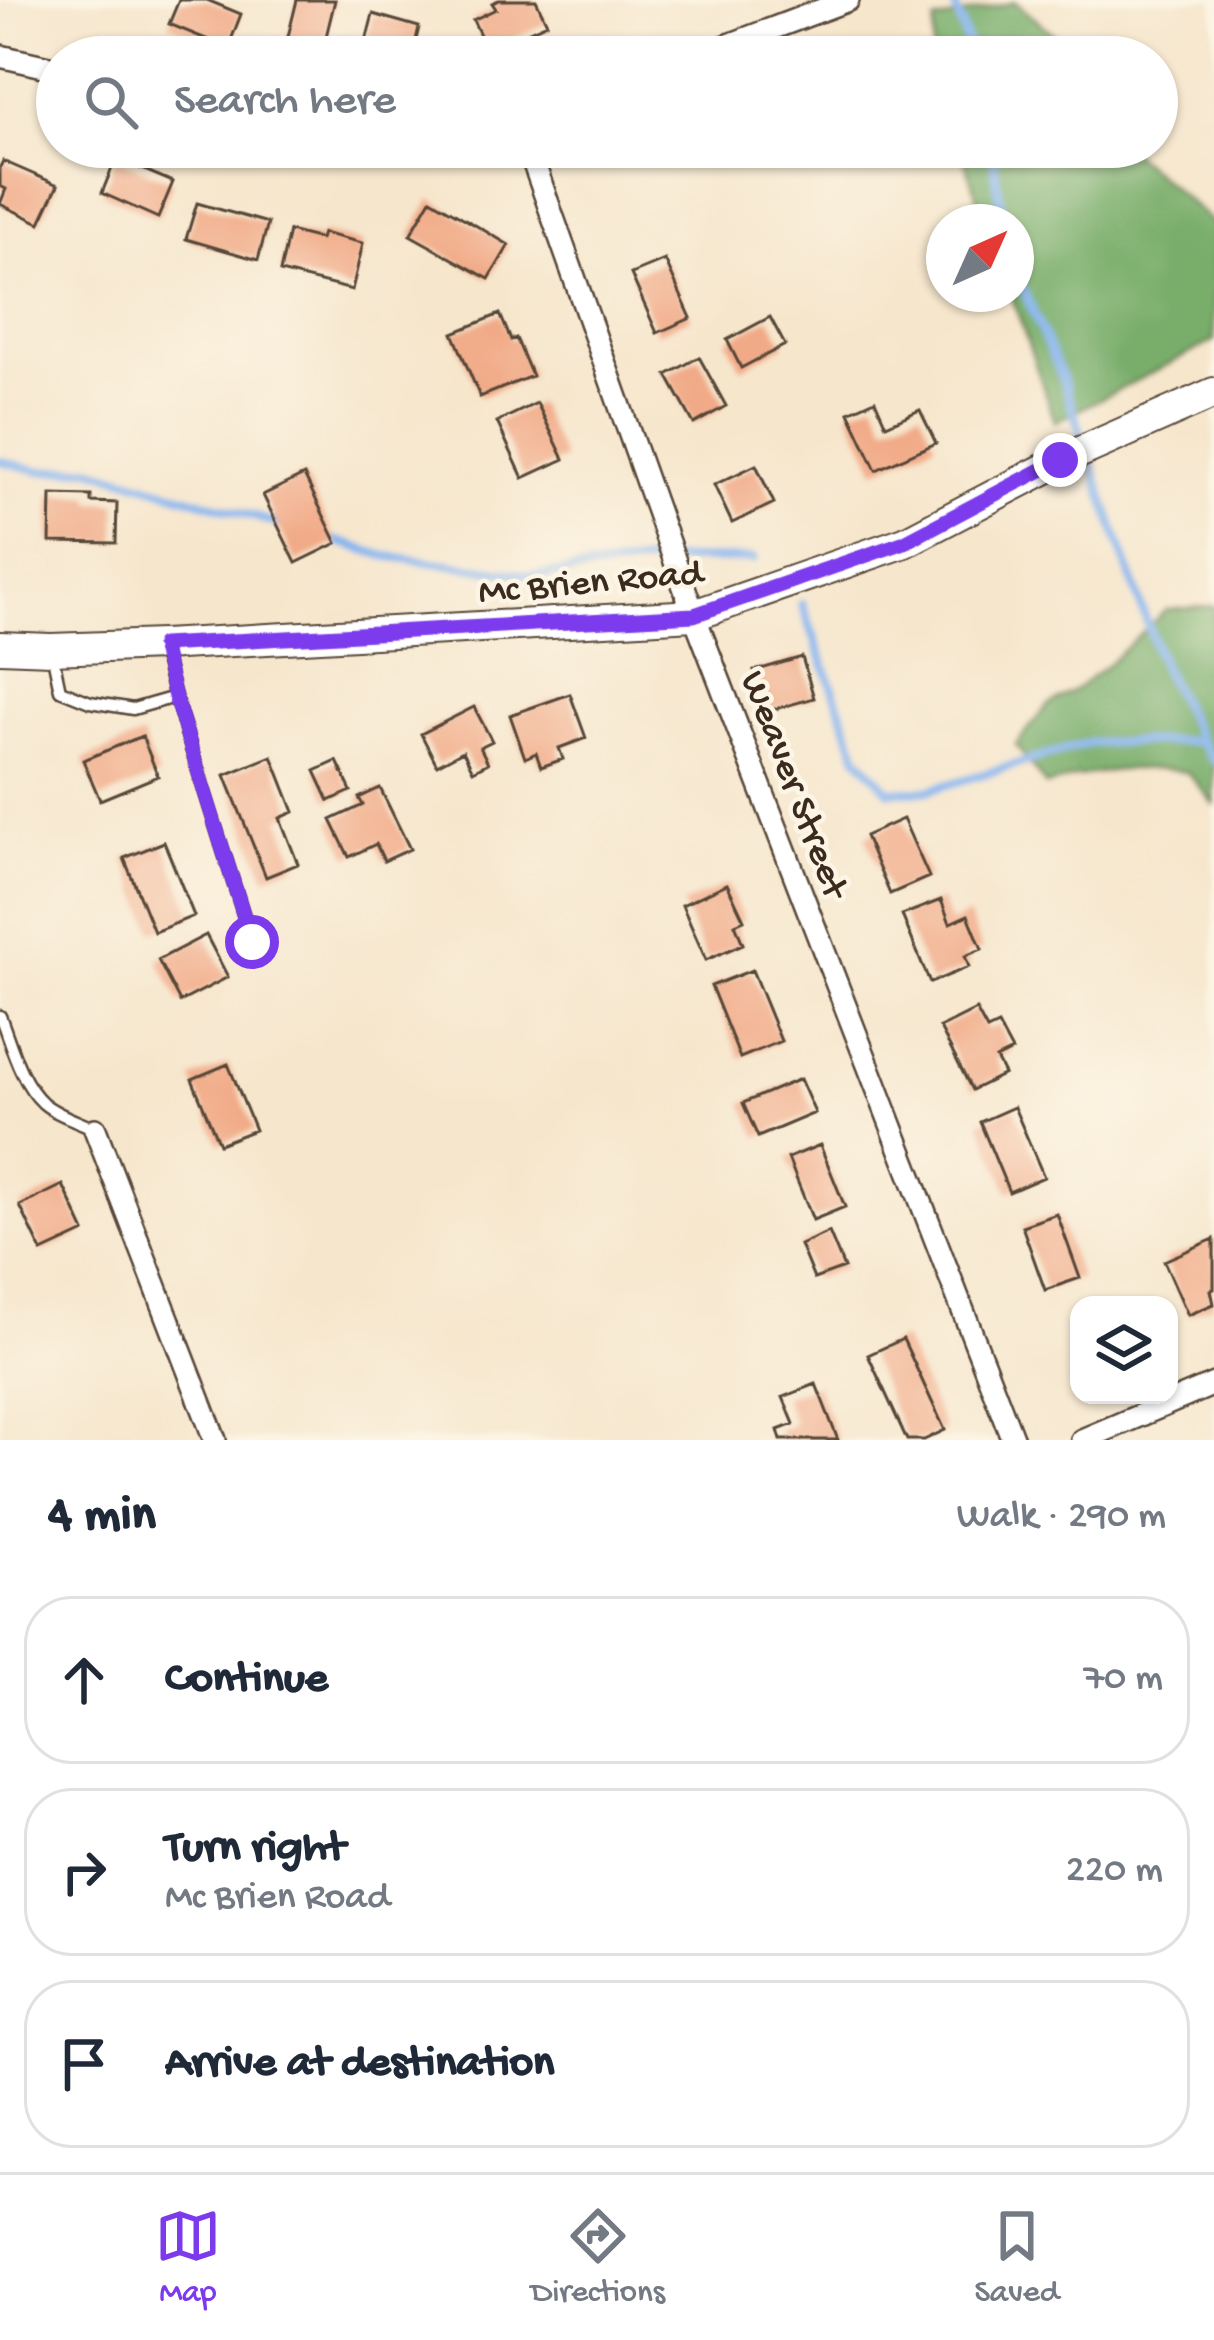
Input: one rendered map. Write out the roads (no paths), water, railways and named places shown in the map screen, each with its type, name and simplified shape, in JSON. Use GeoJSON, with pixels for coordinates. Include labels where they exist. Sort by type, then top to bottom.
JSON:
{"type":"FeatureCollection","features":[{"type":"Feature","properties":{"kind":"street"},"geometry":{"type":"LineString","coordinates":[[753,36],[848,0]]}},
{"type":"Feature","properties":{"kind":"street"},"geometry":{"type":"LineString","coordinates":[[0,56],[36,64]]}},
{"type":"Feature","properties":{"kind":"street","name":"Weaver Street"},"geometry":{"type":"LineString","coordinates":[[535,168],[694,615],[1012,1440]]}},
{"type":"Feature","properties":{"kind":"street","name":"Mc Brien Road"},"geometry":{"type":"LineString","coordinates":[[0,647],[162,645],[694,615],[905,542],[1060,460],[1214,393]]}},
{"type":"Feature","properties":{"kind":"street"},"geometry":{"type":"LineString","coordinates":[[94,1129],[214,1440]]}},
{"type":"Feature","properties":{"kind":"street"},"geometry":{"type":"LineString","coordinates":[[1082,1440],[1214,1384]]}},
{"type":"Feature","properties":{"kind":"lane"},"geometry":{"type":"LineString","coordinates":[[162,645],[252,942]]}},
{"type":"Feature","properties":{"kind":"lane"},"geometry":{"type":"LineString","coordinates":[[51,649],[60,690],[89,702],[133,709],[175,697]]}},
{"type":"Feature","properties":{"kind":"lane"},"geometry":{"type":"LineString","coordinates":[[0,1016],[29,1088],[56,1112],[94,1129]]}},
{"type":"Feature","properties":{"kind":"waterway"},"geometry":{"type":"LineString","coordinates":[[953,0],[965,36]]}},
{"type":"Feature","properties":{"kind":"waterway"},"geometry":{"type":"LineString","coordinates":[[995,168],[1001,204]]}},
{"type":"Feature","properties":{"kind":"waterway"},"geometry":{"type":"LineString","coordinates":[[1033,312],[1062,378],[1163,669],[1214,761]]}},
{"type":"Feature","properties":{"kind":"waterway"},"geometry":{"type":"LineString","coordinates":[[0,461],[41,471],[90,468],[285,526]]}},
{"type":"Feature","properties":{"kind":"waterway"},"geometry":{"type":"LineString","coordinates":[[330,539],[385,556],[536,576],[665,560],[754,559]]}},
{"type":"Feature","properties":{"kind":"waterway"},"geometry":{"type":"LineString","coordinates":[[802,604],[858,756],[889,791],[929,790],[1089,743],[1200,741]]}}]}
